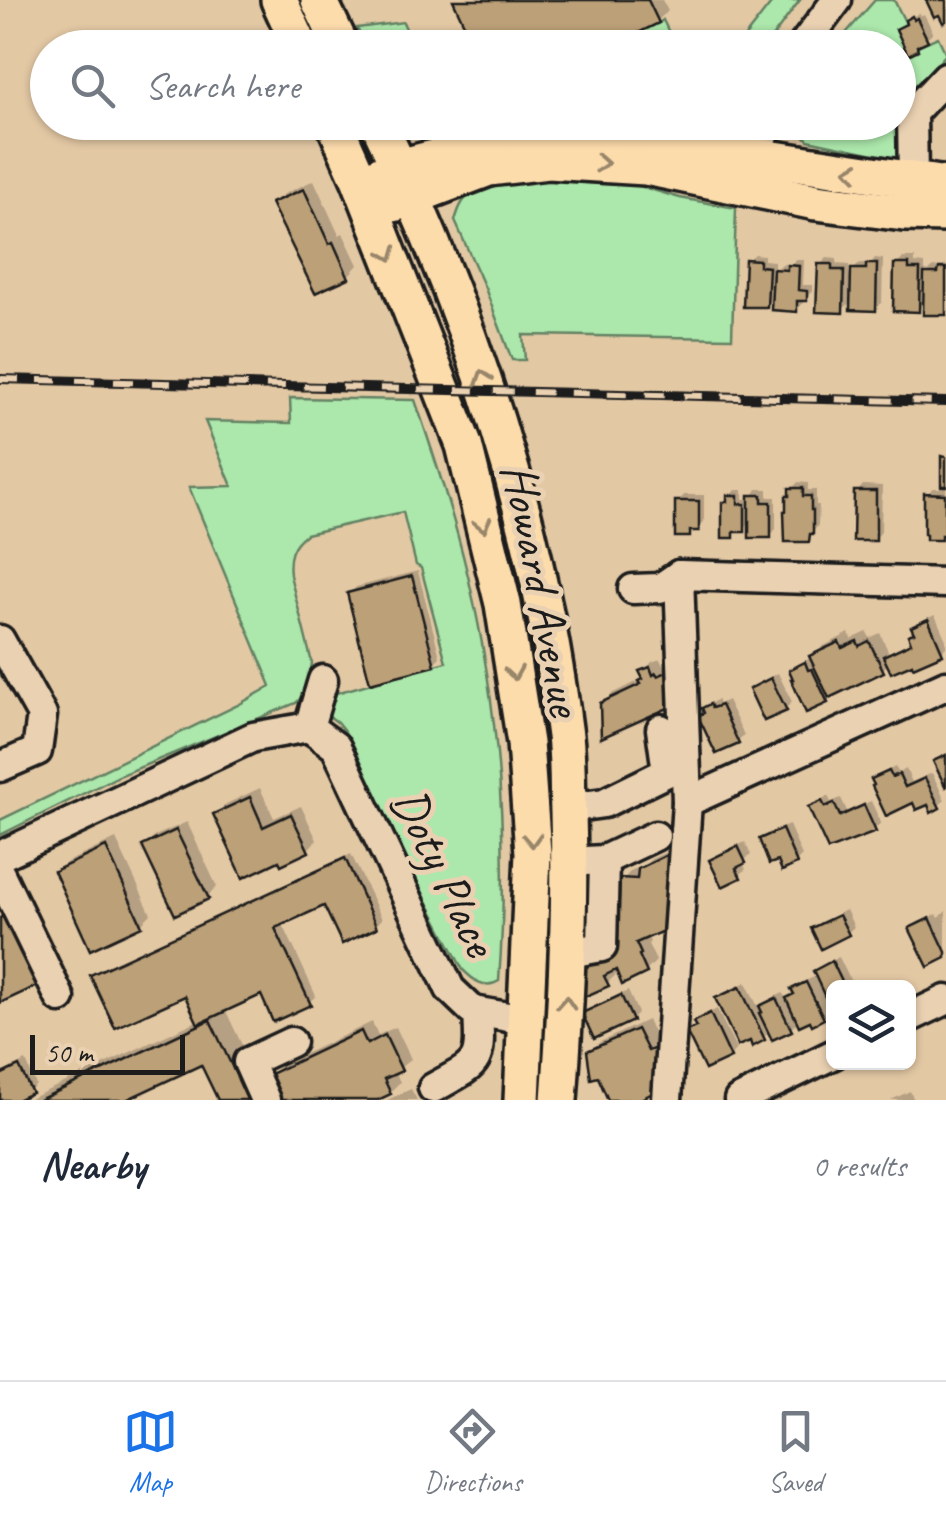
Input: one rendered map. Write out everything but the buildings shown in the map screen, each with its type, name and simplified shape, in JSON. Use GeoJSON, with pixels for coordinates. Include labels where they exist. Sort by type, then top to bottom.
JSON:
{"type":"FeatureCollection","features":[{"type":"Feature","properties":{"kind":"main road"},"geometry":{"type":"LineString","coordinates":[[280,0],[293,30]]}},
{"type":"Feature","properties":{"kind":"main road"},"geometry":{"type":"LineString","coordinates":[[319,0],[333,30]]}},
{"type":"Feature","properties":{"kind":"main road","name":"Howard Avenue"},"geometry":{"type":"LineString","coordinates":[[342,140],[464,446],[503,604],[524,742],[533,853],[522,1100]]}},
{"type":"Feature","properties":{"kind":"main road","name":"Howard Avenue"},"geometry":{"type":"LineString","coordinates":[[386,140],[462,316],[503,438],[540,586],[565,739],[568,808],[569,953],[559,1100]]}},
{"type":"Feature","properties":{"kind":"main road"},"geometry":{"type":"LineString","coordinates":[[367,197],[488,144],[529,140]]}},
{"type":"Feature","properties":{"kind":"main road"},"geometry":{"type":"LineString","coordinates":[[631,140],[755,173],[816,202],[946,214]]}},
{"type":"Feature","properties":{"kind":"main road"},"geometry":{"type":"LineString","coordinates":[[755,173],[929,182]]}},
{"type":"Feature","properties":{"kind":"street"},"geometry":{"type":"LineString","coordinates":[[814,30],[836,0]]}},
{"type":"Feature","properties":{"kind":"street"},"geometry":{"type":"LineString","coordinates":[[916,109],[946,78]]}},
{"type":"Feature","properties":{"kind":"street"},"geometry":{"type":"LineString","coordinates":[[916,129],[929,182]]}},
{"type":"Feature","properties":{"kind":"street"},"geometry":{"type":"LineString","coordinates":[[755,173],[763,140]]}},
{"type":"Feature","properties":{"kind":"street"},"geometry":{"type":"LineString","coordinates":[[633,589],[660,588],[679,575],[946,582]]}},
{"type":"Feature","properties":{"kind":"street"},"geometry":{"type":"LineString","coordinates":[[667,1100],[687,802],[679,575]]}},
{"type":"Feature","properties":{"kind":"street"},"geometry":{"type":"LineString","coordinates":[[0,640],[42,714],[37,751],[0,767]]}},
{"type":"Feature","properties":{"kind":"street"},"geometry":{"type":"LineString","coordinates":[[0,856],[253,737],[309,727],[323,680]]}},
{"type":"Feature","properties":{"kind":"street"},"geometry":{"type":"LineString","coordinates":[[687,802],[946,685]]}},
{"type":"Feature","properties":{"kind":"street","name":"Doty Place"},"geometry":{"type":"LineString","coordinates":[[309,727],[336,747],[433,975],[473,1011],[526,1020]]}},
{"type":"Feature","properties":{"kind":"street"},"geometry":{"type":"LineString","coordinates":[[568,808],[604,803],[666,772],[661,730]]}},
{"type":"Feature","properties":{"kind":"street"},"geometry":{"type":"LineString","coordinates":[[569,861],[604,860],[655,836]]}},
{"type":"Feature","properties":{"kind":"street"},"geometry":{"type":"LineString","coordinates":[[569,953],[602,947],[604,860]]}},
{"type":"Feature","properties":{"kind":"street"},"geometry":{"type":"LineString","coordinates":[[0,874],[60,998]]}},
{"type":"Feature","properties":{"kind":"street"},"geometry":{"type":"LineString","coordinates":[[916,1014],[946,1000]]}},
{"type":"Feature","properties":{"kind":"street"},"geometry":{"type":"LineString","coordinates":[[433,1088],[469,1068],[480,1052],[478,1012]]}},
{"type":"Feature","properties":{"kind":"street"},"geometry":{"type":"LineString","coordinates":[[265,1100],[248,1062],[291,1042]]}},
{"type":"Feature","properties":{"kind":"street"},"geometry":{"type":"LineString","coordinates":[[738,1100],[826,1058]]}},
{"type":"Feature","properties":{"kind":"green space"},"geometry":{"type":"Polygon","coordinates":[[[774,0],[800,0],[778,30],[750,30],[774,0]]]}},
{"type":"Feature","properties":{"kind":"green space"},"geometry":{"type":"Polygon","coordinates":[[[875,0],[894,0],[906,24],[896,30],[849,30],[875,0]]]}},
{"type":"Feature","properties":{"kind":"green space"},"geometry":{"type":"Polygon","coordinates":[[[663,20],[668,30],[644,30],[663,20]]]}},
{"type":"Feature","properties":{"kind":"green space"},"geometry":{"type":"Polygon","coordinates":[[[403,22],[407,30],[358,30],[403,22]]]}},
{"type":"Feature","properties":{"kind":"green space"},"geometry":{"type":"Polygon","coordinates":[[[938,37],[946,54],[924,80],[916,109],[917,46],[938,37]]]}},
{"type":"Feature","properties":{"kind":"green space"},"geometry":{"type":"Polygon","coordinates":[[[808,140],[908,140],[902,160],[808,140]]]}},
{"type":"Feature","properties":{"kind":"green space"},"geometry":{"type":"Polygon","coordinates":[[[571,178],[636,185],[736,208],[732,338],[523,335],[525,360],[512,360],[456,217],[470,194],[490,185],[571,178]]]}},
{"type":"Feature","properties":{"kind":"green space"},"geometry":{"type":"Polygon","coordinates":[[[290,398],[415,400],[463,554],[479,626],[494,727],[503,880],[499,981],[494,984],[479,983],[463,970],[345,732],[326,714],[329,695],[446,662],[403,512],[306,534],[294,547],[290,575],[312,663],[305,690],[296,703],[119,776],[0,835],[0,820],[271,686],[189,487],[232,486],[205,421],[291,423],[290,398]]]}},
{"type":"Feature","properties":{"kind":"railway"},"geometry":{"type":"LineString","coordinates":[[0,379],[946,402]]}}]}
